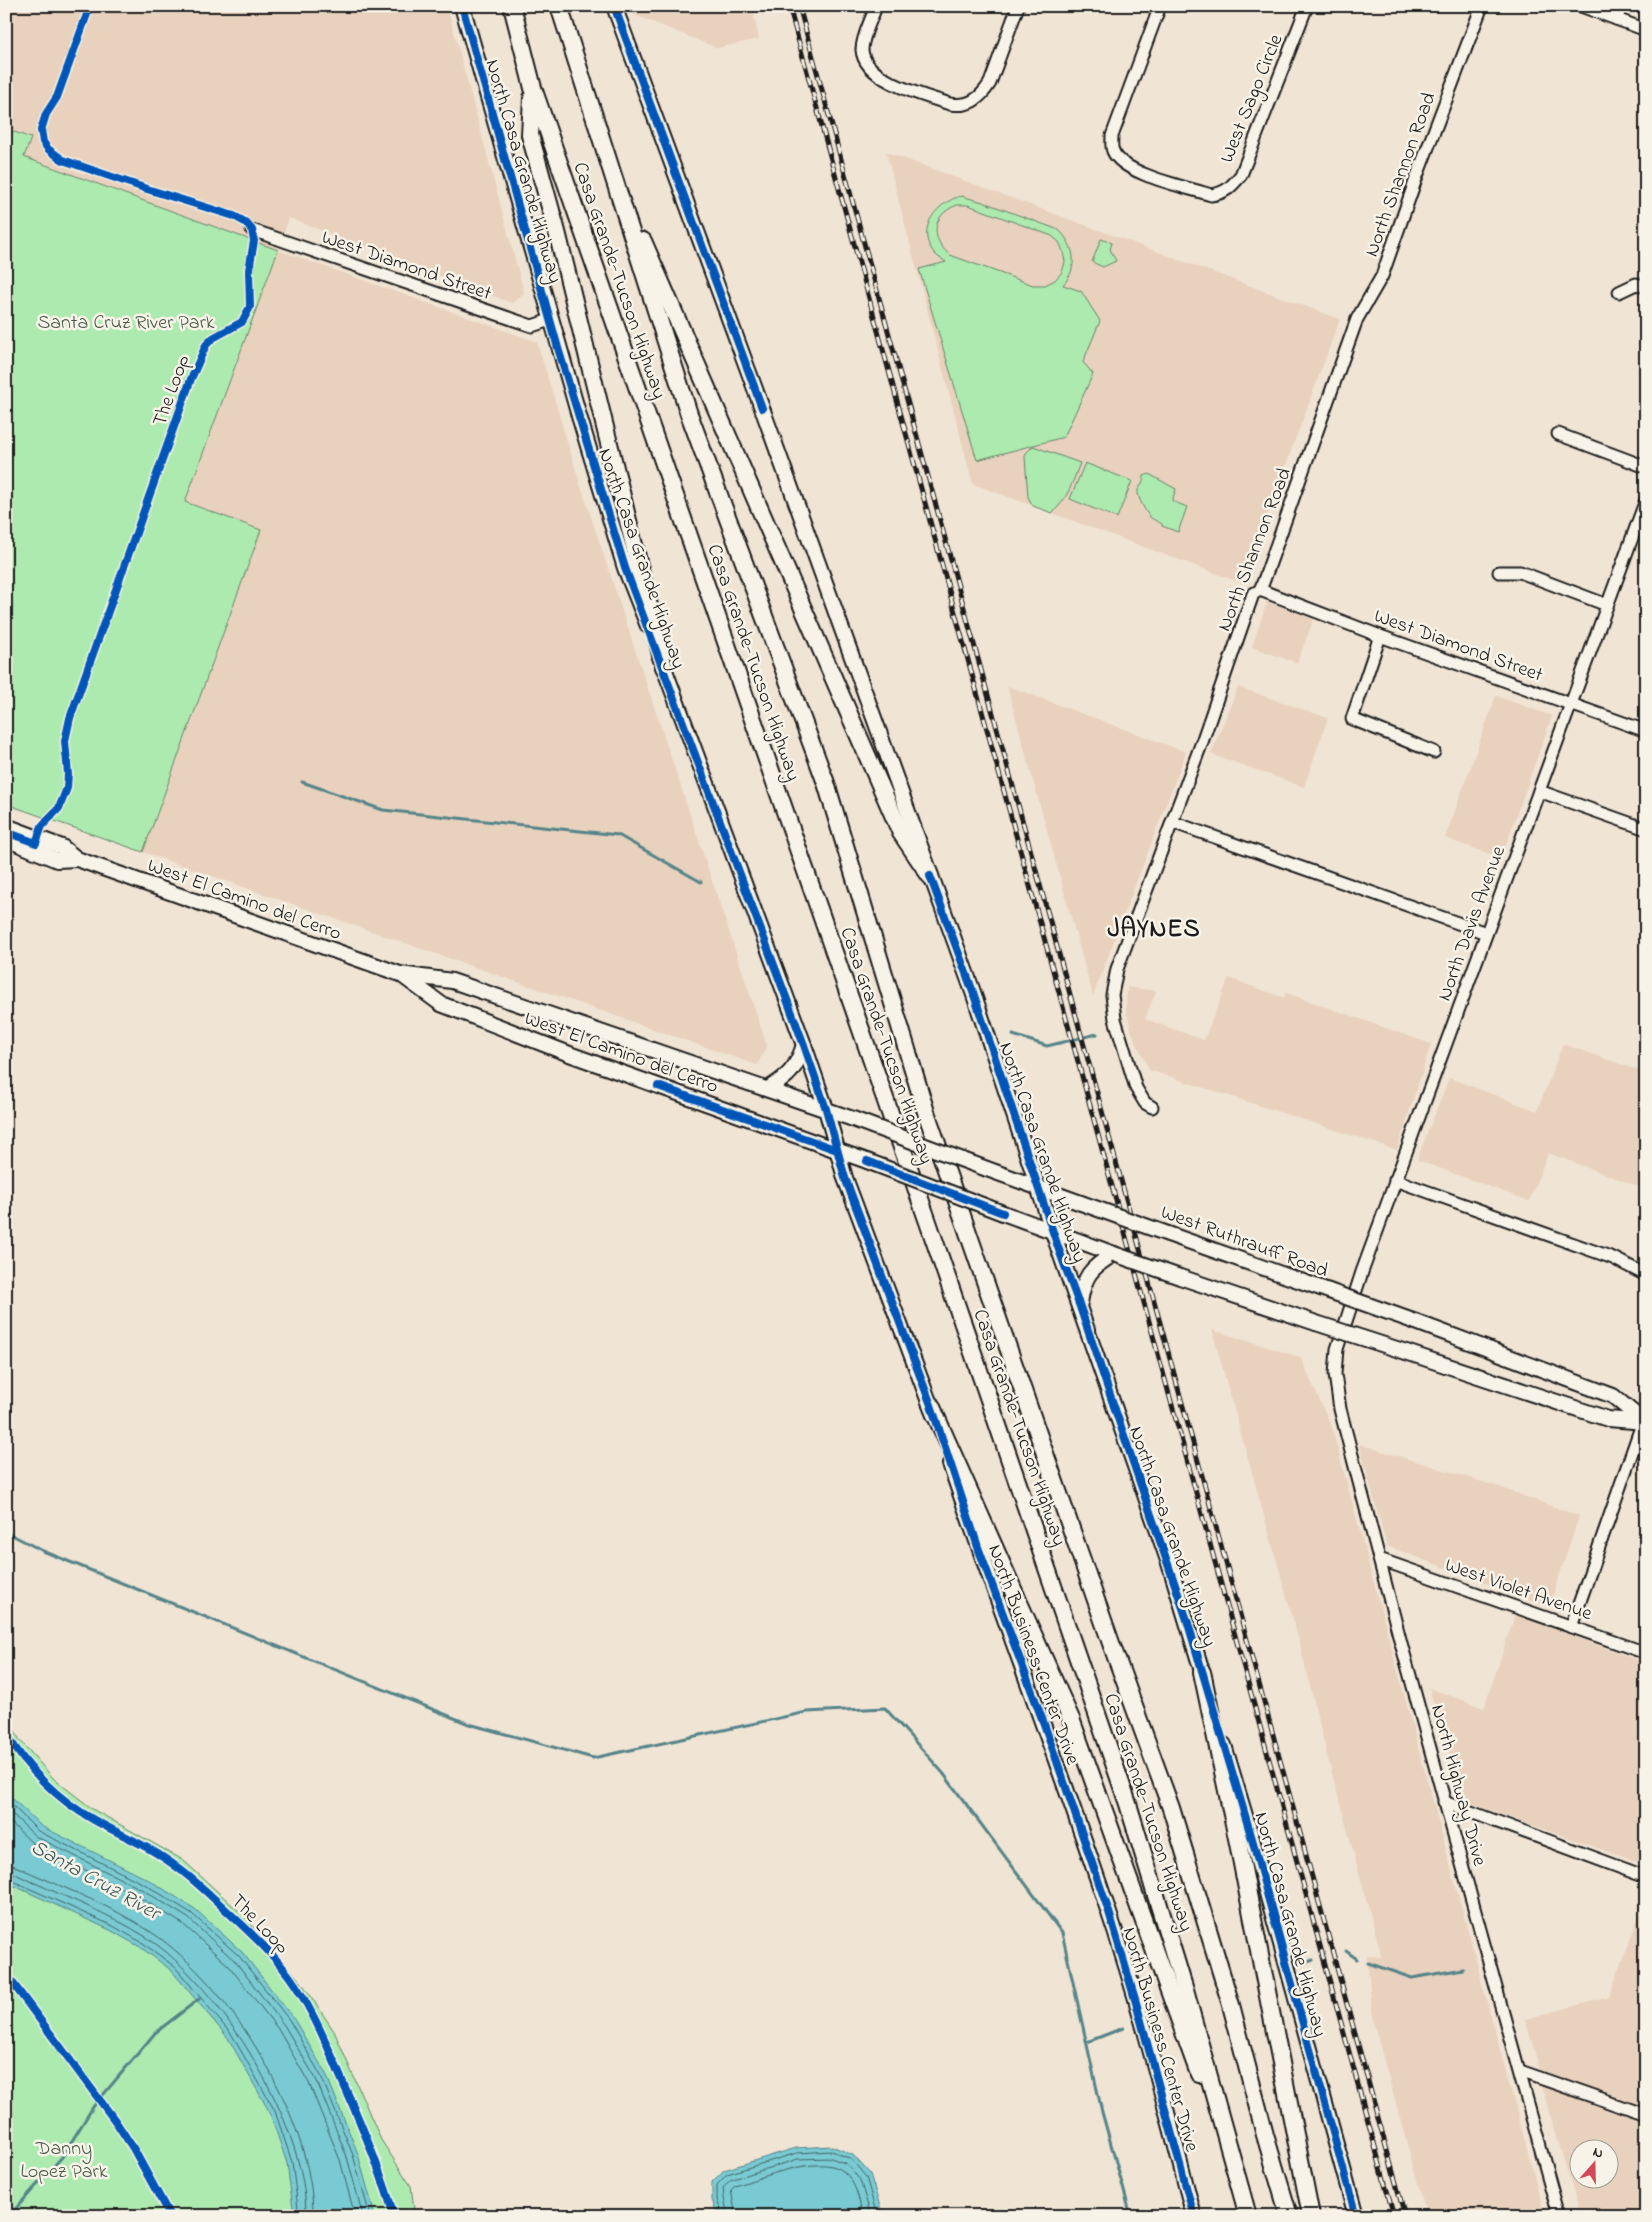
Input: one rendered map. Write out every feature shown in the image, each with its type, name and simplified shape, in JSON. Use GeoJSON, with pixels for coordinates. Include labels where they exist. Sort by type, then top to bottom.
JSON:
{"type":"FeatureCollection","features":[{"type":"Feature","properties":{"kind":"highway","name":"Casa Grande-Tucson Highway"},"geometry":{"type":"LineString","coordinates":[[512,6],[533,88],[925,1213],[1128,1804],[1184,1987],[1248,2216]]}},
{"type":"Feature","properties":{"kind":"highway","name":"Casa Grande-Tucson Highway"},"geometry":{"type":"LineString","coordinates":[[559,6],[689,414],[826,783],[929,1121],[1102,1618],[1171,1808],[1232,2005],[1265,2135],[1289,2216]]}},
{"type":"Feature","properties":{"kind":"highway"},"geometry":{"type":"LineString","coordinates":[[533,88],[530,135],[558,232],[664,667]]}},
{"type":"Feature","properties":{"kind":"highway"},"geometry":{"type":"LineString","coordinates":[[617,187],[626,202],[901,833],[930,876]]}},
{"type":"Feature","properties":{"kind":"highway"},"geometry":{"type":"LineString","coordinates":[[930,1405],[1071,1720],[1240,2189]]}},
{"type":"Feature","properties":{"kind":"highway"},"geometry":{"type":"LineString","coordinates":[[1202,1672],[1238,1843],[1310,2216]]}},
{"type":"Feature","properties":{"kind":"main road","name":"North Casa Grande Highway"},"geometry":{"type":"LineString","coordinates":[[462,6],[550,320],[626,568],[804,1045],[826,1109]]}},
{"type":"Feature","properties":{"kind":"main road","name":"North Casa Grande Highway"},"geometry":{"type":"LineString","coordinates":[[614,6],[762,408],[973,992],[1171,1571],[1252,1839],[1356,2216]]}},
{"type":"Feature","properties":{"kind":"main road","name":"West El Camino del Cerro"},"geometry":{"type":"LineString","coordinates":[[6,826],[62,846],[77,859],[400,974],[452,981],[826,1109]]}},
{"type":"Feature","properties":{"kind":"main road","name":"West El Camino del Cerro"},"geometry":{"type":"LineString","coordinates":[[6,839],[57,860],[77,859]]}},
{"type":"Feature","properties":{"kind":"main road","name":"West El Camino del Cerro"},"geometry":{"type":"LineString","coordinates":[[400,974],[441,1004],[572,1055],[837,1150]]}},
{"type":"Feature","properties":{"kind":"main road"},"geometry":{"type":"LineString","coordinates":[[768,1089],[791,1073],[804,1045]]}},
{"type":"Feature","properties":{"kind":"main road","name":"West Ruthrauff Road"},"geometry":{"type":"LineString","coordinates":[[826,1109],[1081,1203],[1416,1322],[1613,1396],[1645,1420]]}},
{"type":"Feature","properties":{"kind":"main road","name":"North Business Center Drive"},"geometry":{"type":"LineString","coordinates":[[826,1109],[845,1178],[930,1405],[979,1550],[1044,1724],[1109,1912],[1137,2006],[1194,2216]]}},
{"type":"Feature","properties":{"kind":"main road"},"geometry":{"type":"LineString","coordinates":[[837,1150],[1107,1254],[1608,1419],[1645,1420]]}},
{"type":"Feature","properties":{"kind":"main road"},"geometry":{"type":"LineString","coordinates":[[1080,1304],[1082,1289],[1090,1271],[1107,1254]]}},
{"type":"Feature","properties":{"kind":"street"},"geometry":{"type":"LineString","coordinates":[[876,6],[863,42],[862,50],[866,64],[890,82],[950,104],[958,105],[975,100],[983,94],[990,83],[1018,6]]}},
{"type":"Feature","properties":{"kind":"street","name":"West Sago Circle"},"geometry":{"type":"LineString","coordinates":[[1160,6],[1112,136],[1113,151],[1122,163],[1137,171],[1211,195],[1220,194],[1232,187],[1241,175],[1307,6]]}},
{"type":"Feature","properties":{"kind":"street","name":"North Shannon Road"},"geometry":{"type":"LineString","coordinates":[[1152,1107],[1145,1103],[1136,1088],[1114,1019],[1112,995],[1116,969],[1236,648],[1253,594],[1260,590],[1357,319],[1382,276],[1417,176],[1482,6]]}},
{"type":"Feature","properties":{"kind":"street"},"geometry":{"type":"LineString","coordinates":[[1581,6],[1646,30]]}},
{"type":"Feature","properties":{"kind":"street"},"geometry":{"type":"LineString","coordinates":[[1616,19],[1622,6]]}},
{"type":"Feature","properties":{"kind":"street","name":"West Diamond Street"},"geometry":{"type":"LineString","coordinates":[[252,230],[532,326],[550,320]]}},
{"type":"Feature","properties":{"kind":"street"},"geometry":{"type":"LineString","coordinates":[[1618,292],[1636,284],[1646,288]]}},
{"type":"Feature","properties":{"kind":"street"},"geometry":{"type":"LineString","coordinates":[[1558,434],[1646,467]]}},
{"type":"Feature","properties":{"kind":"street","name":"North Davis Avenue"},"geometry":{"type":"LineString","coordinates":[[1335,1362],[1336,1349],[1395,1180],[1646,500]]}},
{"type":"Feature","properties":{"kind":"street"},"geometry":{"type":"LineString","coordinates":[[1499,572],[1520,572],[1607,605]]}},
{"type":"Feature","properties":{"kind":"street","name":"West Diamond Street"},"geometry":{"type":"LineString","coordinates":[[1260,590],[1380,636],[1646,731]]}},
{"type":"Feature","properties":{"kind":"street"},"geometry":{"type":"LineString","coordinates":[[1380,636],[1352,719],[1434,752]]}},
{"type":"Feature","properties":{"kind":"street"},"geometry":{"type":"LineString","coordinates":[[1538,791],[1646,829]]}},
{"type":"Feature","properties":{"kind":"street"},"geometry":{"type":"LineString","coordinates":[[1172,822],[1486,934]]}},
{"type":"Feature","properties":{"kind":"street"},"geometry":{"type":"LineString","coordinates":[[1395,1180],[1613,1258],[1646,1275]]}},
{"type":"Feature","properties":{"kind":"street","name":"North Highway Drive"},"geometry":{"type":"LineString","coordinates":[[1335,1362],[1340,1409],[1379,1559],[1558,2216]]}},
{"type":"Feature","properties":{"kind":"street"},"geometry":{"type":"LineString","coordinates":[[1571,1627],[1645,1420],[1646,1406]]}},
{"type":"Feature","properties":{"kind":"street","name":"West Violet Avenue"},"geometry":{"type":"LineString","coordinates":[[1379,1559],[1646,1653]]}},
{"type":"Feature","properties":{"kind":"street"},"geometry":{"type":"LineString","coordinates":[[1444,1802],[1646,1877]]}},
{"type":"Feature","properties":{"kind":"street"},"geometry":{"type":"LineString","coordinates":[[1520,2071],[1646,2115]]}},
{"type":"Feature","properties":{"kind":"shaded area"},"geometry":{"type":"Polygon","coordinates":[[[6,6],[447,6],[524,293],[512,303],[289,218],[278,250],[24,157],[30,138],[6,129],[6,6]]]}},
{"type":"Feature","properties":{"kind":"shaded area"},"geometry":{"type":"Polygon","coordinates":[[[628,6],[752,6],[759,39],[717,48],[630,13],[628,6]]]}},
{"type":"Feature","properties":{"kind":"shaded area"},"geometry":{"type":"Polygon","coordinates":[[[886,152],[1340,319],[1242,583],[973,484],[886,152]]]}},
{"type":"Feature","properties":{"kind":"shaded area"},"geometry":{"type":"Polygon","coordinates":[[[278,250],[537,342],[581,487],[767,1046],[757,1065],[143,852],[261,530],[185,502],[278,250]]]}},
{"type":"Feature","properties":{"kind":"shaded area"},"geometry":{"type":"Polygon","coordinates":[[[1267,602],[1314,618],[1297,663],[1252,647],[1267,602]]]}},
{"type":"Feature","properties":{"kind":"shaded area"},"geometry":{"type":"Polygon","coordinates":[[[1007,686],[1186,752],[1093,996],[1007,686]]]}},
{"type":"Feature","properties":{"kind":"shaded area"},"geometry":{"type":"Polygon","coordinates":[[[1238,687],[1328,718],[1304,787],[1211,754],[1238,687]]]}},
{"type":"Feature","properties":{"kind":"shaded area"},"geometry":{"type":"Polygon","coordinates":[[[1496,696],[1552,716],[1501,858],[1445,838],[1496,696]]]}},
{"type":"Feature","properties":{"kind":"shaded area"},"geometry":{"type":"Polygon","coordinates":[[[1229,978],[1284,998],[1286,993],[1431,1044],[1397,1150],[1149,1070],[1132,1033],[1126,1009],[1127,987],[1156,991],[1145,1019],[1204,1040],[1229,978]]]}},
{"type":"Feature","properties":{"kind":"shaded area"},"geometry":{"type":"Polygon","coordinates":[[[1563,1044],[1646,1073],[1646,1189],[1548,1153],[1529,1201],[1417,1160],[1449,1078],[1537,1111],[1563,1044]]]}},
{"type":"Feature","properties":{"kind":"shaded area"},"geometry":{"type":"Polygon","coordinates":[[[1212,1330],[1300,1357],[1332,1428],[1545,2216],[1427,2216],[1373,2021],[1367,1956],[1382,1957],[1327,1755],[1298,1637],[1212,1330]]]}},
{"type":"Feature","properties":{"kind":"shaded area"},"geometry":{"type":"Polygon","coordinates":[[[1359,1444],[1499,1487],[1579,1516],[1549,1607],[1387,1546],[1359,1444]]]}},
{"type":"Feature","properties":{"kind":"shaded area"},"geometry":{"type":"Polygon","coordinates":[[[1515,1615],[1646,1663],[1646,1865],[1464,1801],[1429,1688],[1484,1708],[1515,1615]]]}},
{"type":"Feature","properties":{"kind":"shaded area"},"geometry":{"type":"Polygon","coordinates":[[[1646,1897],[1646,2107],[1540,2070],[1525,2019],[1609,1997],[1646,1897]]]}},
{"type":"Feature","properties":{"kind":"shaded area"},"geometry":{"type":"Polygon","coordinates":[[[1541,2085],[1646,2123],[1646,2216],[1581,2216],[1573,2190],[1620,2190],[1620,2140],[1570,2140],[1570,2180],[1541,2085]]]}},
{"type":"Feature","properties":{"kind":"green space","name":"Santa Cruz River Park"},"geometry":{"type":"Polygon","coordinates":[[[6,129],[31,138],[24,157],[278,250],[185,502],[261,530],[143,852],[6,804],[6,129]]]}},
{"type":"Feature","properties":{"kind":"green space"},"geometry":{"type":"Polygon","coordinates":[[[961,196],[983,202],[1059,230],[1069,243],[1072,250],[1073,264],[1068,278],[1063,285],[1081,291],[1100,321],[1083,362],[1093,374],[1064,437],[977,460],[919,269],[946,262],[937,256],[930,247],[927,228],[936,212],[961,196]],[[957,205],[948,209],[938,221],[936,228],[939,242],[950,255],[1033,285],[1045,285],[1055,280],[1062,272],[1065,262],[1063,251],[1059,242],[1052,236],[968,205],[957,205]]]}},
{"type":"Feature","properties":{"kind":"green space"},"geometry":{"type":"Polygon","coordinates":[[[1101,239],[1112,243],[1110,249],[1116,261],[1103,267],[1092,262],[1101,239]]]}},
{"type":"Feature","properties":{"kind":"green space"},"geometry":{"type":"Polygon","coordinates":[[[1033,446],[1080,463],[1066,496],[1052,513],[1033,506],[1028,497],[1025,457],[1026,453],[1033,446]]]}},
{"type":"Feature","properties":{"kind":"green space"},"geometry":{"type":"Polygon","coordinates":[[[1085,463],[1132,481],[1117,518],[1070,499],[1085,463]]]}},
{"type":"Feature","properties":{"kind":"green space"},"geometry":{"type":"Polygon","coordinates":[[[1149,474],[1176,489],[1172,501],[1187,507],[1178,532],[1162,526],[1162,524],[1151,518],[1142,505],[1138,490],[1144,476],[1149,474]]]}},
{"type":"Feature","properties":{"kind":"green space","name":"Danny Lopez Park"},"geometry":{"type":"Polygon","coordinates":[[[6,1713],[19,1739],[54,1779],[94,1810],[183,1860],[244,1916],[302,1983],[334,2031],[381,2140],[411,2186],[415,2216],[6,2216],[6,1713]]]}},
{"type":"Feature","properties":{"kind":"water","name":"Santa Cruz River"},"geometry":{"type":"Polygon","coordinates":[[[6,1792],[41,1826],[149,1880],[195,1909],[243,1953],[294,2019],[326,2074],[358,2154],[375,2216],[294,2216],[287,2163],[270,2113],[228,2038],[171,1970],[140,1947],[110,1930],[6,1882],[6,1792]]]}},
{"type":"Feature","properties":{"kind":"water"},"geometry":{"type":"Polygon","coordinates":[[[832,2146],[853,2155],[870,2174],[883,2216],[718,2216],[712,2200],[712,2182],[724,2170],[796,2148],[832,2146]]]}},
{"type":"Feature","properties":{"kind":"waterway"},"geometry":{"type":"LineString","coordinates":[[302,782],[383,810],[618,835],[701,882]]}},
{"type":"Feature","properties":{"kind":"waterway"},"geometry":{"type":"LineString","coordinates":[[1013,1035],[1047,1046],[1097,1034]]}},
{"type":"Feature","properties":{"kind":"waterway"},"geometry":{"type":"LineString","coordinates":[[6,1532],[43,1551],[469,1724],[593,1758],[807,1712],[885,1708],[943,1773],[1062,1933],[1102,2112],[1131,2216]]}},
{"type":"Feature","properties":{"kind":"waterway"},"geometry":{"type":"LineString","coordinates":[[1346,1951],[1357,1959]]}},
{"type":"Feature","properties":{"kind":"waterway"},"geometry":{"type":"LineString","coordinates":[[1297,1966],[1313,1960]]}},
{"type":"Feature","properties":{"kind":"waterway"},"geometry":{"type":"LineString","coordinates":[[1368,1963],[1412,1978],[1463,1969]]}},
{"type":"Feature","properties":{"kind":"waterway"},"geometry":{"type":"LineString","coordinates":[[9,2216],[62,2157],[93,2107],[155,2033],[199,1999]]}},
{"type":"Feature","properties":{"kind":"waterway"},"geometry":{"type":"LineString","coordinates":[[1087,2042],[1123,2028]]}},
{"type":"Feature","properties":{"kind":"railway"},"geometry":{"type":"LineString","coordinates":[[789,6],[1394,2216]]}},
{"type":"Feature","properties":{"kind":"railway"},"geometry":{"type":"LineString","coordinates":[[799,6],[1405,2216]]}},
{"type":"Feature","properties":{"kind":"cycle path","name":"The Loop"},"geometry":{"type":"LineString","coordinates":[[6,832],[36,843],[42,826],[59,808],[67,788],[68,774],[65,741],[70,718],[191,379],[206,345],[213,338],[242,322],[250,307],[249,270],[254,241],[252,230],[245,222],[234,216],[63,160],[48,149],[43,142],[41,130],[46,114],[57,97],[90,6]]}},
{"type":"Feature","properties":{"kind":"cycle path"},"geometry":{"type":"LineString","coordinates":[[462,6],[558,348],[625,568],[804,1045],[826,1109],[845,1178],[931,1405],[979,1550],[1044,1724],[1109,1912],[1137,2006],[1194,2216]]}},
{"type":"Feature","properties":{"kind":"cycle path"},"geometry":{"type":"LineString","coordinates":[[614,6],[762,408]]}},
{"type":"Feature","properties":{"kind":"cycle path"},"geometry":{"type":"LineString","coordinates":[[930,876],[973,992],[1059,1250],[1187,1620],[1252,1839],[1356,2216]]}},
{"type":"Feature","properties":{"kind":"cycle path"},"geometry":{"type":"LineString","coordinates":[[658,1086],[837,1150]]}},
{"type":"Feature","properties":{"kind":"cycle path"},"geometry":{"type":"LineString","coordinates":[[867,1161],[1003,1213]]}},
{"type":"Feature","properties":{"kind":"cycle path","name":"The Loop"},"geometry":{"type":"LineString","coordinates":[[6,1733],[23,1759],[56,1793],[81,1812],[147,1848],[181,1870],[246,1928],[281,1966],[303,1998],[328,2047],[371,2150],[394,2216]]}},
{"type":"Feature","properties":{"kind":"cycle path"},"geometry":{"type":"LineString","coordinates":[[6,1974],[116,2122],[133,2148],[170,2216]]}},
{"type":"Feature","properties":{"kind":"district","name":"JAYNES"},"geometry":{"type":"Point","coordinates":[1154,927]}}]}
